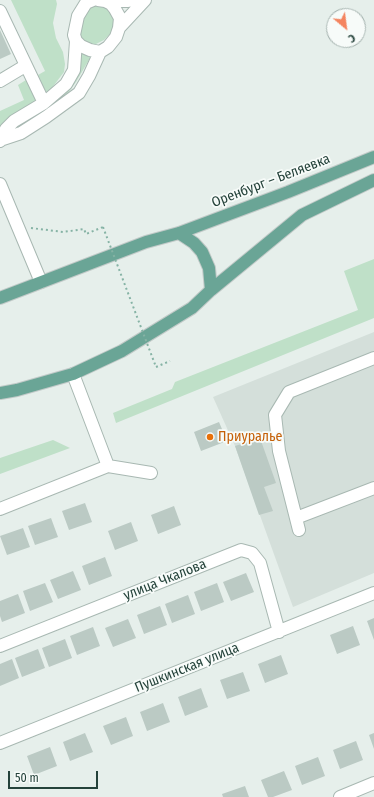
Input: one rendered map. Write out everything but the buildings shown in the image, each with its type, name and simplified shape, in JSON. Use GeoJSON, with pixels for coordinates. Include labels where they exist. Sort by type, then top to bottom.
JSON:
{"type":"FeatureCollection","features":[{"type":"Feature","properties":{"kind":"main road","name":"Оренбург – Беляевка"},"geometry":{"type":"LineString","coordinates":[[0,298],[146,242],[179,233],[288,192],[374,157]]}},
{"type":"Feature","properties":{"kind":"main road"},"geometry":{"type":"LineString","coordinates":[[0,393],[17,390],[73,374],[122,351],[192,308],[210,290],[302,215],[374,180]]}},
{"type":"Feature","properties":{"kind":"main road"},"geometry":{"type":"LineString","coordinates":[[179,233],[194,243],[202,252],[209,268],[210,290]]}},
{"type":"Feature","properties":{"kind":"street"},"geometry":{"type":"LineString","coordinates":[[0,140],[6,129],[14,121],[44,104],[66,84],[74,70],[76,41],[74,35],[78,16],[86,3],[98,0],[132,0]]}},
{"type":"Feature","properties":{"kind":"street"},"geometry":{"type":"LineString","coordinates":[[0,140],[21,133],[79,93],[100,52],[108,47],[116,37],[119,28],[120,18],[115,9],[98,0]]}},
{"type":"Feature","properties":{"kind":"street"},"geometry":{"type":"LineString","coordinates":[[119,28],[145,0]]}},
{"type":"Feature","properties":{"kind":"street"},"geometry":{"type":"LineString","coordinates":[[0,11],[44,104]]}},
{"type":"Feature","properties":{"kind":"street"},"geometry":{"type":"LineString","coordinates":[[76,41],[81,46],[100,52]]}},
{"type":"Feature","properties":{"kind":"street"},"geometry":{"type":"LineString","coordinates":[[0,81],[25,66]]}},
{"type":"Feature","properties":{"kind":"street"},"geometry":{"type":"LineString","coordinates":[[0,184],[41,282]]}},
{"type":"Feature","properties":{"kind":"street"},"geometry":{"type":"LineString","coordinates":[[300,530],[279,451],[275,415],[289,392],[374,358]]}},
{"type":"Feature","properties":{"kind":"street"},"geometry":{"type":"LineString","coordinates":[[73,374],[108,466]]}},
{"type":"Feature","properties":{"kind":"street"},"geometry":{"type":"LineString","coordinates":[[0,509],[108,466],[151,473]]}},
{"type":"Feature","properties":{"kind":"street"},"geometry":{"type":"LineString","coordinates":[[296,518],[374,488]]}},
{"type":"Feature","properties":{"kind":"street","name":"улица Чкалова"},"geometry":{"type":"LineString","coordinates":[[0,646],[241,550],[252,553],[260,563],[279,632]]}},
{"type":"Feature","properties":{"kind":"street","name":"Пушкинская улица"},"geometry":{"type":"LineString","coordinates":[[0,743],[374,593]]}},
{"type":"Feature","properties":{"kind":"street"},"geometry":{"type":"LineString","coordinates":[[340,797],[374,783]]}},
{"type":"Feature","properties":{"kind":"path"},"geometry":{"type":"LineString","coordinates":[[18,226],[63,232],[84,230],[86,234],[103,227],[156,367],[170,361]]}},
{"type":"Feature","properties":{"kind":"shaded area"},"geometry":{"type":"Polygon","coordinates":[[[374,332],[374,573],[293,607],[235,446],[213,397],[374,332]]]}},
{"type":"Feature","properties":{"kind":"green space"},"geometry":{"type":"Polygon","coordinates":[[[11,0],[56,0],[57,4],[53,23],[56,38],[63,52],[65,64],[64,72],[48,93],[38,75],[45,71],[11,0]]]}},
{"type":"Feature","properties":{"kind":"green space"},"geometry":{"type":"Polygon","coordinates":[[[95,5],[105,6],[113,16],[114,24],[112,32],[104,40],[91,45],[81,37],[79,29],[83,17],[88,10],[95,5]]]}},
{"type":"Feature","properties":{"kind":"green space"},"geometry":{"type":"Polygon","coordinates":[[[79,49],[93,53],[68,93],[36,116],[10,131],[54,101],[79,49]]]}},
{"type":"Feature","properties":{"kind":"green space"},"geometry":{"type":"Polygon","coordinates":[[[26,80],[35,97],[36,103],[34,107],[0,127],[0,111],[24,100],[18,85],[26,80]]]}},
{"type":"Feature","properties":{"kind":"green space"},"geometry":{"type":"Polygon","coordinates":[[[374,259],[374,318],[116,423],[113,413],[172,389],[175,382],[358,310],[344,271],[374,259]]]}},
{"type":"Feature","properties":{"kind":"green space"},"geometry":{"type":"Polygon","coordinates":[[[53,440],[70,448],[0,474],[0,458],[53,440]]]}},
{"type":"Feature","properties":{"kind":"place","name":"Приуралье"},"geometry":{"type":"Point","coordinates":[210,437]}}]}
